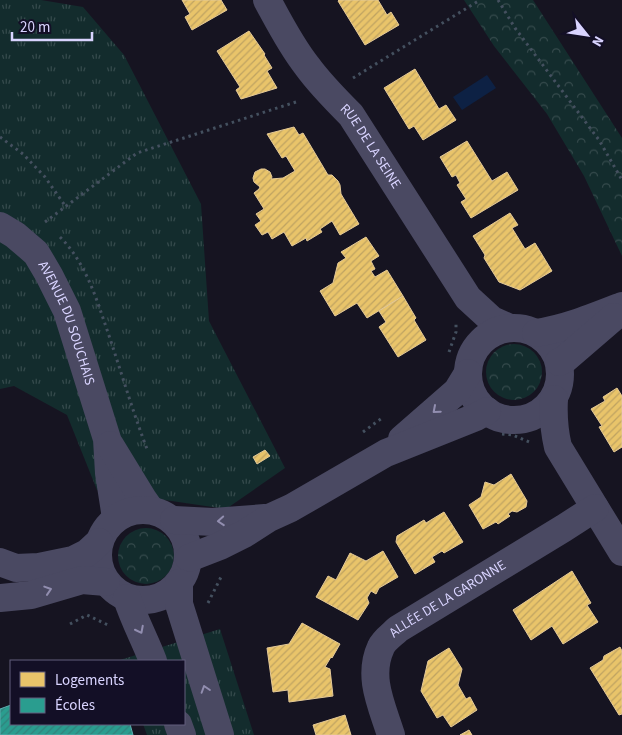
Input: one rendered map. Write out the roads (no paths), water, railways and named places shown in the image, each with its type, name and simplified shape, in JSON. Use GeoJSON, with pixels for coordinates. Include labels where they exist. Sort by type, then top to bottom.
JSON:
{"type":"FeatureCollection","features":[{"type":"Feature","properties":{"kind":"street","name":"RUE DE LA SEINE"},"geometry":{"type":"LineString","coordinates":[[267,0],[287,37],[307,66],[351,115],[468,298],[492,320],[523,330]]}},
{"type":"Feature","properties":{"kind":"street","name":"AVENUE DU SOUCHAIS"},"geometry":{"type":"LineString","coordinates":[[0,226],[15,235],[36,253],[49,275],[66,311],[107,439],[143,500],[162,515]]}},
{"type":"Feature","properties":{"kind":"street","name":"RUE DE LA SEINE"},"geometry":{"type":"LineString","coordinates":[[468,298],[479,344]]}},
{"type":"Feature","properties":{"kind":"street"},"geometry":{"type":"LineString","coordinates":[[509,427],[479,404],[469,384],[468,373],[471,358],[479,344],[499,330],[555,330],[622,308]]}},
{"type":"Feature","properties":{"kind":"street"},"geometry":{"type":"LineString","coordinates":[[560,362],[622,308]]}},
{"type":"Feature","properties":{"kind":"street"},"geometry":{"type":"LineString","coordinates":[[523,330],[546,340],[560,362],[561,375],[554,399],[553,418],[558,447],[622,552]]}},
{"type":"Feature","properties":{"kind":"street"},"geometry":{"type":"LineString","coordinates":[[386,453],[457,391],[468,373]]}},
{"type":"Feature","properties":{"kind":"street"},"geometry":{"type":"LineString","coordinates":[[509,427],[533,416],[554,399]]}},
{"type":"Feature","properties":{"kind":"street"},"geometry":{"type":"LineString","coordinates":[[0,598],[32,595],[82,580],[117,590],[141,600],[155,598],[168,593],[184,571],[220,546],[269,518],[291,508],[386,453],[476,417],[509,427],[558,447]]}},
{"type":"Feature","properties":{"kind":"street","name":"AVENUE DU SOUCHAIS"},"geometry":{"type":"LineString","coordinates":[[107,439],[109,473],[116,518]]}},
{"type":"Feature","properties":{"kind":"street","name":"ALLÉE DE LA GARONNE"},"geometry":{"type":"LineString","coordinates":[[391,735],[375,685],[375,665],[382,645],[398,629],[595,508]]}},
{"type":"Feature","properties":{"kind":"street"},"geometry":{"type":"LineString","coordinates":[[153,660],[133,616],[117,590],[100,570],[97,556],[99,542],[105,528],[116,518],[132,510],[213,522],[269,518]]}},
{"type":"Feature","properties":{"kind":"street"},"geometry":{"type":"LineString","coordinates":[[162,515],[182,531],[188,544],[179,604],[220,735]]}},
{"type":"Feature","properties":{"kind":"street"},"geometry":{"type":"LineString","coordinates":[[0,562],[16,568],[39,567],[73,560],[87,553],[99,542]]}},
{"type":"Feature","properties":{"kind":"water"},"geometry":{"type":"Polygon","coordinates":[[[487,75],[496,88],[462,110],[453,97],[487,75]]]}}]}
